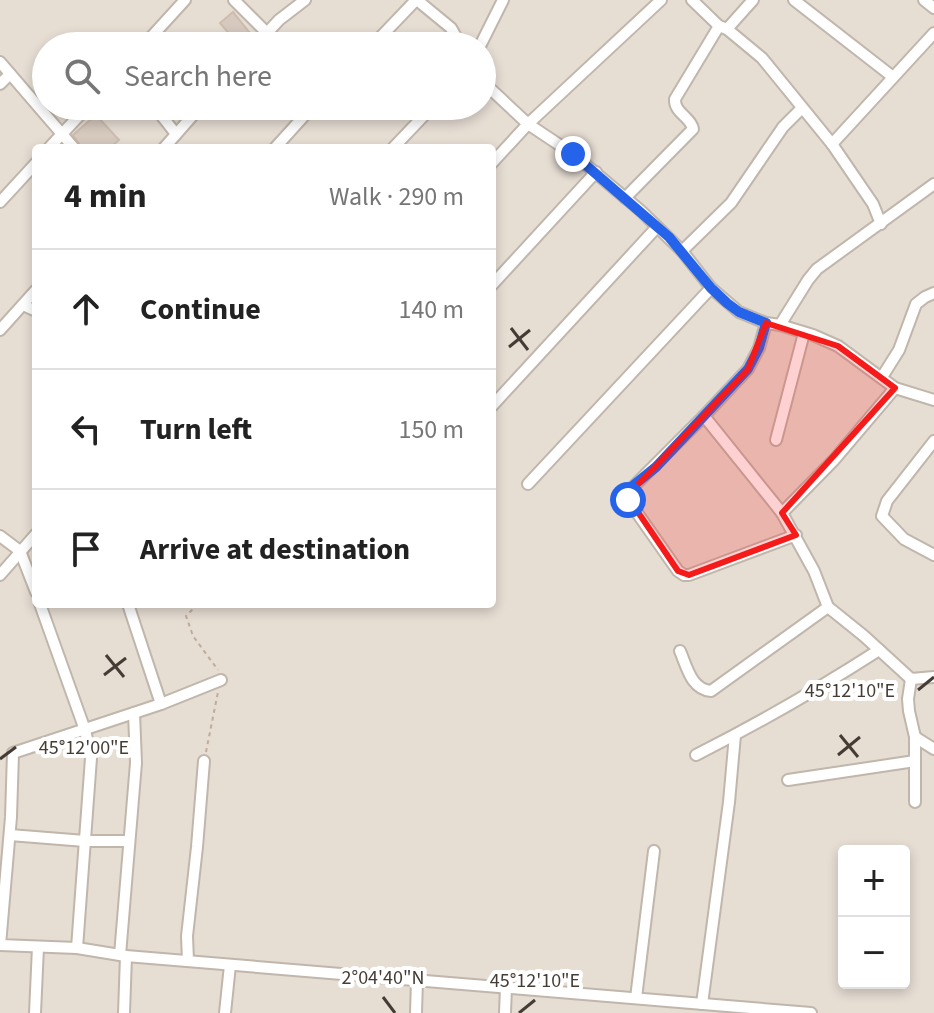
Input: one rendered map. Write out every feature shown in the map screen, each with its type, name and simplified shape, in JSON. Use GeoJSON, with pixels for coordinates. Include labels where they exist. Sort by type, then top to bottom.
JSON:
{"type":"FeatureCollection","features":[{"type":"Feature","properties":{"kind":"street"},"geometry":{"type":"LineString","coordinates":[[156,32],[185,0]]}},
{"type":"Feature","properties":{"kind":"street"},"geometry":{"type":"LineString","coordinates":[[234,0],[266,32]]}},
{"type":"Feature","properties":{"kind":"street"},"geometry":{"type":"LineString","coordinates":[[268,32],[305,0]]}},
{"type":"Feature","properties":{"kind":"street"},"geometry":{"type":"LineString","coordinates":[[385,32],[416,0],[453,32]]}},
{"type":"Feature","properties":{"kind":"street"},"geometry":{"type":"LineString","coordinates":[[487,32],[503,0]]}},
{"type":"Feature","properties":{"kind":"street"},"geometry":{"type":"LineString","coordinates":[[496,159],[528,124],[661,0]]}},
{"type":"Feature","properties":{"kind":"street"},"geometry":{"type":"LineString","coordinates":[[692,0],[762,58],[832,144],[873,204],[881,224]]}},
{"type":"Feature","properties":{"kind":"street"},"geometry":{"type":"LineString","coordinates":[[625,198],[693,129],[691,122],[677,108],[675,99],[723,27],[753,0]]}},
{"type":"Feature","properties":{"kind":"street"},"geometry":{"type":"LineString","coordinates":[[794,0],[893,77]]}},
{"type":"Feature","properties":{"kind":"street"},"geometry":{"type":"LineString","coordinates":[[924,0],[934,8]]}},
{"type":"Feature","properties":{"kind":"street"},"geometry":{"type":"LineString","coordinates":[[832,144],[934,33]]}},
{"type":"Feature","properties":{"kind":"street"},"geometry":{"type":"LineString","coordinates":[[0,62],[32,99]]}},
{"type":"Feature","properties":{"kind":"street"},"geometry":{"type":"LineString","coordinates":[[0,84],[10,74]]}},
{"type":"Feature","properties":{"kind":"street"},"geometry":{"type":"LineString","coordinates":[[496,94],[528,124],[573,154],[625,198],[682,251],[711,288],[739,312],[838,346],[895,388],[934,400]]}},
{"type":"Feature","properties":{"kind":"street"},"geometry":{"type":"LineString","coordinates":[[682,251],[731,203],[783,127],[802,108]]}},
{"type":"Feature","properties":{"kind":"street"},"geometry":{"type":"LineString","coordinates":[[50,120],[71,144]]}},
{"type":"Feature","properties":{"kind":"street"},"geometry":{"type":"LineString","coordinates":[[53,144],[75,120]]}},
{"type":"Feature","properties":{"kind":"street"},"geometry":{"type":"LineString","coordinates":[[165,120],[176,134]]}},
{"type":"Feature","properties":{"kind":"street"},"geometry":{"type":"LineString","coordinates":[[167,144],[188,120]]}},
{"type":"Feature","properties":{"kind":"street"},"geometry":{"type":"LineString","coordinates":[[279,144],[300,120]]}},
{"type":"Feature","properties":{"kind":"street"},"geometry":{"type":"LineString","coordinates":[[397,144],[420,120]]}},
{"type":"Feature","properties":{"kind":"street"},"geometry":{"type":"LineString","coordinates":[[0,202],[32,167]]}},
{"type":"Feature","properties":{"kind":"street"},"geometry":{"type":"LineString","coordinates":[[496,281],[596,172]]}},
{"type":"Feature","properties":{"kind":"street"},"geometry":{"type":"LineString","coordinates":[[780,325],[817,269],[934,184]]}},
{"type":"Feature","properties":{"kind":"street"},"geometry":{"type":"LineString","coordinates":[[496,402],[657,227]]}},
{"type":"Feature","properties":{"kind":"street"},"geometry":{"type":"LineString","coordinates":[[528,484],[711,288]]}},
{"type":"Feature","properties":{"kind":"street"},"geometry":{"type":"LineString","coordinates":[[882,377],[899,350],[916,304],[934,293]]}},
{"type":"Feature","properties":{"kind":"street"},"geometry":{"type":"LineString","coordinates":[[0,330],[32,295]]}},
{"type":"Feature","properties":{"kind":"street"},"geometry":{"type":"LineString","coordinates":[[23,305],[32,309]]}},
{"type":"Feature","properties":{"kind":"street"},"geometry":{"type":"LineString","coordinates":[[766,323],[759,348],[748,369],[627,493],[628,500],[678,571],[684,575],[796,535]]}},
{"type":"Feature","properties":{"kind":"street"},"geometry":{"type":"LineString","coordinates":[[776,440],[804,333]]}},
{"type":"Feature","properties":{"kind":"street"},"geometry":{"type":"LineString","coordinates":[[782,513],[834,460],[895,388]]}},
{"type":"Feature","properties":{"kind":"street"},"geometry":{"type":"LineString","coordinates":[[704,416],[782,513],[814,571],[828,607],[911,679],[934,677]]}},
{"type":"Feature","properties":{"kind":"street"},"geometry":{"type":"LineString","coordinates":[[934,441],[887,501],[882,516],[904,539],[934,555]]}},
{"type":"Feature","properties":{"kind":"street"},"geometry":{"type":"LineString","coordinates":[[0,536],[20,551],[32,582]]}},
{"type":"Feature","properties":{"kind":"street"},"geometry":{"type":"LineString","coordinates":[[0,575],[32,538]]}},
{"type":"Feature","properties":{"kind":"street"},"geometry":{"type":"LineString","coordinates":[[680,651],[694,684],[711,691],[828,607]]}},
{"type":"Feature","properties":{"kind":"street"},"geometry":{"type":"LineString","coordinates":[[41,608],[85,730],[91,758],[77,948]]}},
{"type":"Feature","properties":{"kind":"street"},"geometry":{"type":"LineString","coordinates":[[129,608],[161,704]]}},
{"type":"Feature","properties":{"kind":"street"},"geometry":{"type":"LineString","coordinates":[[696,755],[842,674],[879,650]]}},
{"type":"Feature","properties":{"kind":"street"},"geometry":{"type":"LineString","coordinates":[[911,679],[908,699],[915,737],[915,802]]}},
{"type":"Feature","properties":{"kind":"street"},"geometry":{"type":"LineString","coordinates":[[221,680],[161,704],[13,753],[10,835],[0,945],[77,948],[123,956],[636,998],[743,1010],[811,1013]]}},
{"type":"Feature","properties":{"kind":"street"},"geometry":{"type":"LineString","coordinates":[[124,1013],[123,956],[136,763],[134,713]]}},
{"type":"Feature","properties":{"kind":"street"},"geometry":{"type":"LineString","coordinates":[[702,1004],[735,735]]}},
{"type":"Feature","properties":{"kind":"street"},"geometry":{"type":"LineString","coordinates":[[915,737],[934,749]]}},
{"type":"Feature","properties":{"kind":"street"},"geometry":{"type":"LineString","coordinates":[[188,961],[187,936],[204,761]]}},
{"type":"Feature","properties":{"kind":"street"},"geometry":{"type":"LineString","coordinates":[[788,780],[915,761]]}},
{"type":"Feature","properties":{"kind":"street"},"geometry":{"type":"LineString","coordinates":[[10,835],[129,841]]}},
{"type":"Feature","properties":{"kind":"street"},"geometry":{"type":"LineString","coordinates":[[636,998],[654,851]]}},
{"type":"Feature","properties":{"kind":"street"},"geometry":{"type":"LineString","coordinates":[[35,1013],[38,947]]}},
{"type":"Feature","properties":{"kind":"street"},"geometry":{"type":"LineString","coordinates":[[225,1013],[230,965]]}},
{"type":"Feature","properties":{"kind":"street"},"geometry":{"type":"LineString","coordinates":[[416,1013],[417,980]]}},
{"type":"Feature","properties":{"kind":"street"},"geometry":{"type":"LineString","coordinates":[[505,1013],[506,987]]}},
{"type":"Feature","properties":{"kind":"highlighted area"},"geometry":{"type":"Polygon","coordinates":[[[766,323],[838,346],[895,388],[782,513],[796,535],[689,575],[678,571],[627,496],[748,369],[766,323]]]}},
{"type":"Feature","properties":{"kind":"shaded area"},"geometry":{"type":"Polygon","coordinates":[[[0,0],[934,0],[934,1013],[0,1013],[0,0]]]}},
{"type":"Feature","properties":{"kind":"building"},"geometry":{"type":"Polygon","coordinates":[[[233,12],[249,32],[228,32],[220,23],[233,12]]]}},
{"type":"Feature","properties":{"kind":"building"},"geometry":{"type":"Polygon","coordinates":[[[90,120],[101,120],[119,140],[114,144],[79,144],[73,135],[90,120]]]}},
{"type":"Feature","properties":{"kind":"route"},"geometry":{"type":"LineString","coordinates":[[573,154],[669,237],[727,303],[739,312],[766,323],[759,348],[748,369],[656,467],[629,489],[628,500]]}}]}
